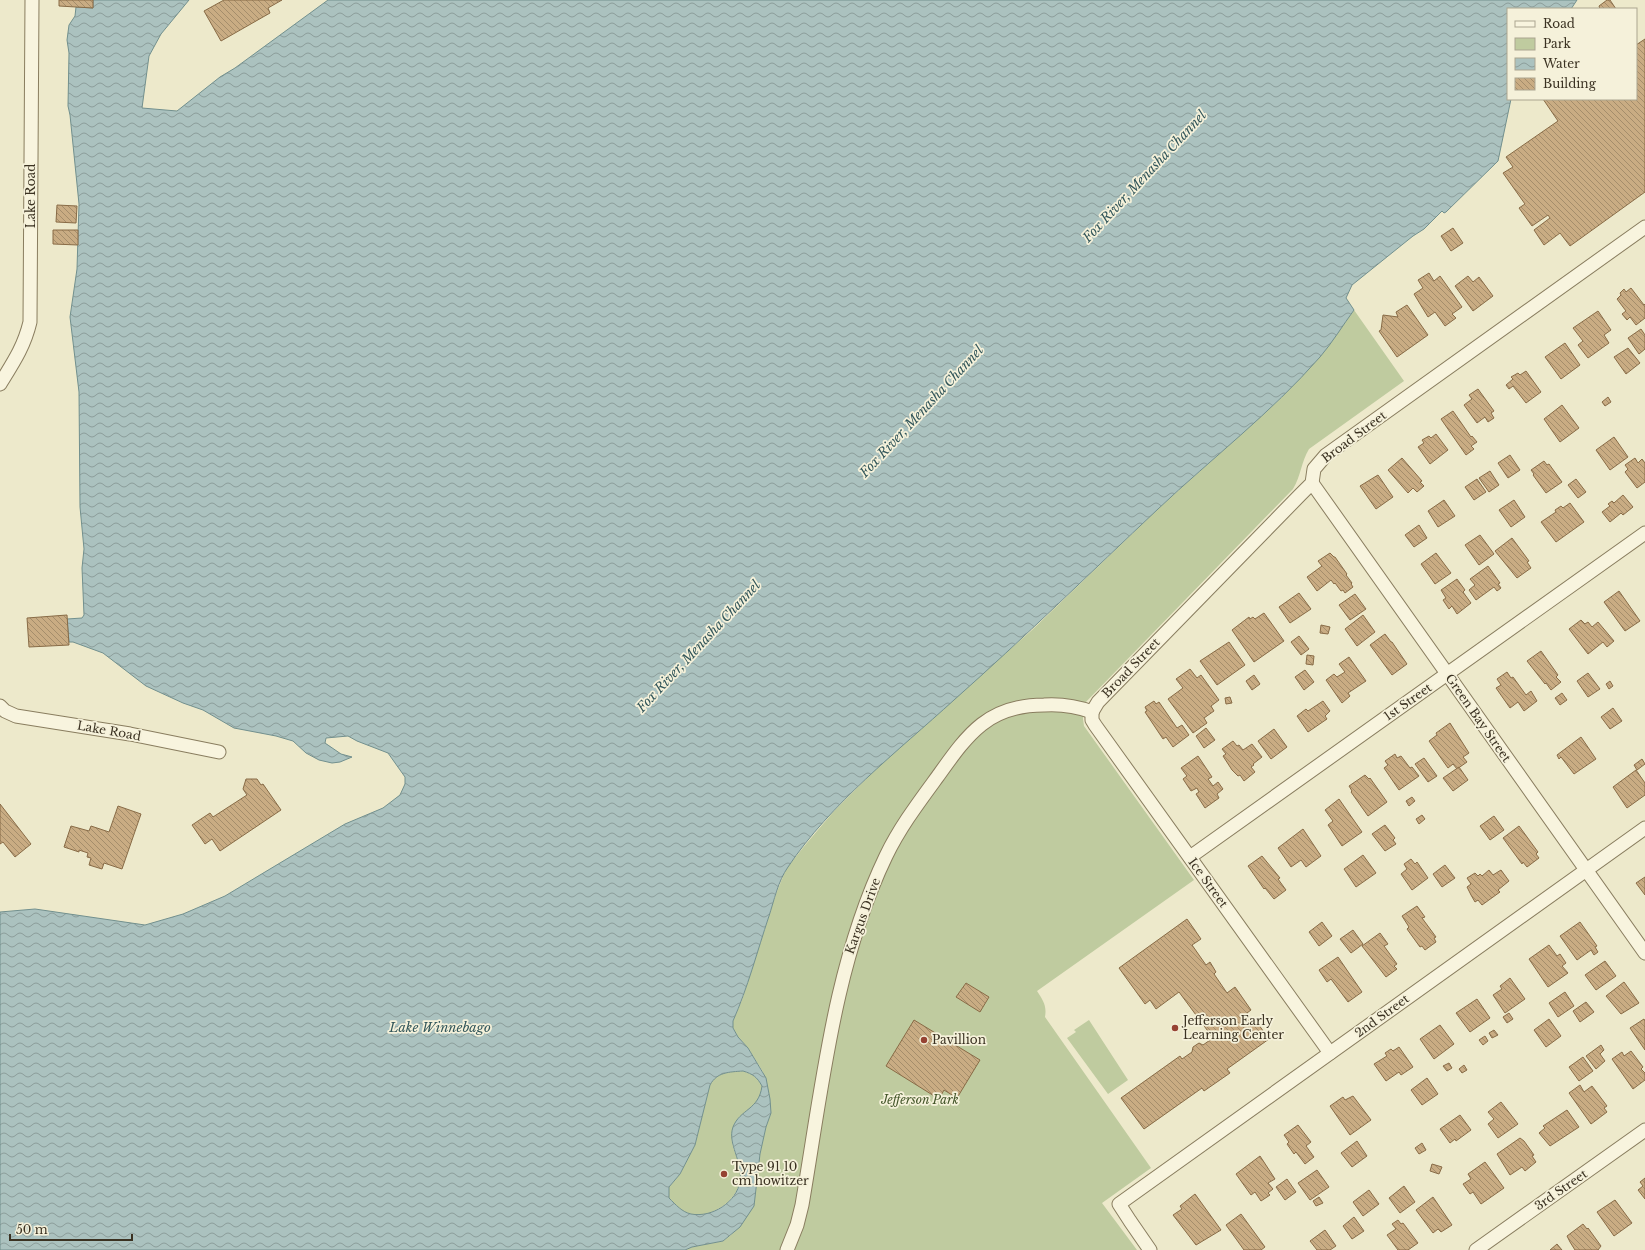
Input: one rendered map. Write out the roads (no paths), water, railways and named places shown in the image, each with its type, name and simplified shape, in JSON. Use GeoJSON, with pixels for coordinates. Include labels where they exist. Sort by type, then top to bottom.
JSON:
{"type":"FeatureCollection","features":[{"type":"Feature","properties":{"kind":"street","name":"Lake Road"},"geometry":{"type":"LineString","coordinates":[[0,384],[20,352],[26,338],[30,322],[32,0]]}},
{"type":"Feature","properties":{"kind":"street","name":"Broad Street"},"geometry":{"type":"LineString","coordinates":[[1092,712],[1098,702],[1312,483],[1314,469],[1326,455],[1645,226]]}},
{"type":"Feature","properties":{"kind":"street","name":"Green Bay Street"},"geometry":{"type":"LineString","coordinates":[[1312,483],[1645,953]]}},
{"type":"Feature","properties":{"kind":"street","name":"1st Street"},"geometry":{"type":"LineString","coordinates":[[1190,857],[1645,533]]}},
{"type":"Feature","properties":{"kind":"street","name":"Kargus Drive"},"geometry":{"type":"LineString","coordinates":[[787,1250],[797,1225],[802,1205],[841,982],[867,903],[886,857],[902,826],[954,754],[971,734],[991,717],[1013,708],[1027,705],[1057,704],[1092,712]]}},
{"type":"Feature","properties":{"kind":"street","name":"Lake Road"},"geometry":{"type":"LineString","coordinates":[[0,706],[5,711],[16,716],[130,734],[219,752]]}},
{"type":"Feature","properties":{"kind":"street","name":"Ice Street"},"geometry":{"type":"LineString","coordinates":[[1092,712],[1092,720],[1095,725],[1330,1053]]}},
{"type":"Feature","properties":{"kind":"street","name":"2nd Street"},"geometry":{"type":"LineString","coordinates":[[1150,1250],[1119,1204],[1645,828]]}},
{"type":"Feature","properties":{"kind":"street","name":"3rd Street"},"geometry":{"type":"LineString","coordinates":[[1476,1250],[1645,1130]]}},
{"type":"Feature","properties":{"kind":"water"},"geometry":{"type":"Polygon","coordinates":[[[93,0],[189,0],[161,34],[149,56],[142,108],[177,111],[220,77],[235,68],[328,0],[1577,0],[1572,8],[1507,8],[1507,100],[1511,100],[1498,161],[1446,212],[1444,213],[1442,211],[1424,229],[1413,236],[1352,285],[1346,298],[1354,310],[1320,357],[1301,378],[1282,397],[1178,490],[980,677],[866,779],[824,822],[788,867],[779,885],[748,982],[733,1021],[733,1028],[738,1037],[748,1048],[766,1078],[770,1099],[771,1113],[766,1127],[760,1154],[754,1206],[740,1227],[723,1241],[692,1247],[685,1250],[0,1250],[0,912],[35,909],[145,925],[183,914],[225,896],[345,824],[383,808],[400,795],[405,784],[405,777],[388,753],[348,736],[326,738],[325,743],[341,754],[352,757],[340,762],[332,763],[319,760],[306,753],[293,741],[276,736],[234,728],[203,710],[183,703],[146,686],[103,653],[73,642],[69,642],[67,619],[82,618],[84,615],[82,568],[84,549],[80,507],[79,392],[70,317],[77,269],[79,204],[68,106],[69,53],[67,40],[69,25],[75,16],[76,7],[93,8],[93,0]],[[743,1071],[724,1074],[716,1077],[710,1085],[695,1145],[680,1174],[669,1187],[669,1198],[685,1212],[699,1215],[715,1211],[729,1202],[738,1189],[740,1174],[733,1146],[732,1133],[736,1121],[753,1105],[760,1094],[762,1086],[752,1075],[743,1071]]]}},
{"type":"Feature","properties":{"kind":"place","name":"Jefferson Early Learning Center"},"geometry":{"type":"Point","coordinates":[1175,1028]}},
{"type":"Feature","properties":{"kind":"place","name":"Pavillion"},"geometry":{"type":"Point","coordinates":[924,1040]}},
{"type":"Feature","properties":{"kind":"place","name":"Type 91 10 cm howitzer"},"geometry":{"type":"Point","coordinates":[724,1174]}},
{"type":"Feature","properties":{"kind":"water label","name":"Fox River, Menasha Channel"},"geometry":{"type":"Point","coordinates":[1144,176]}},
{"type":"Feature","properties":{"kind":"water label","name":"Fox River, Menasha Channel"},"geometry":{"type":"Point","coordinates":[921,411]}},
{"type":"Feature","properties":{"kind":"water label","name":"Fox River, Menasha Channel"},"geometry":{"type":"Point","coordinates":[698,646]}},
{"type":"Feature","properties":{"kind":"water label","name":"Lake Winnebago"},"geometry":{"type":"Point","coordinates":[440,1027]}},
{"type":"Feature","properties":{"kind":"park label","name":"Jefferson Park"},"geometry":{"type":"Point","coordinates":[920,1100]}}]}
